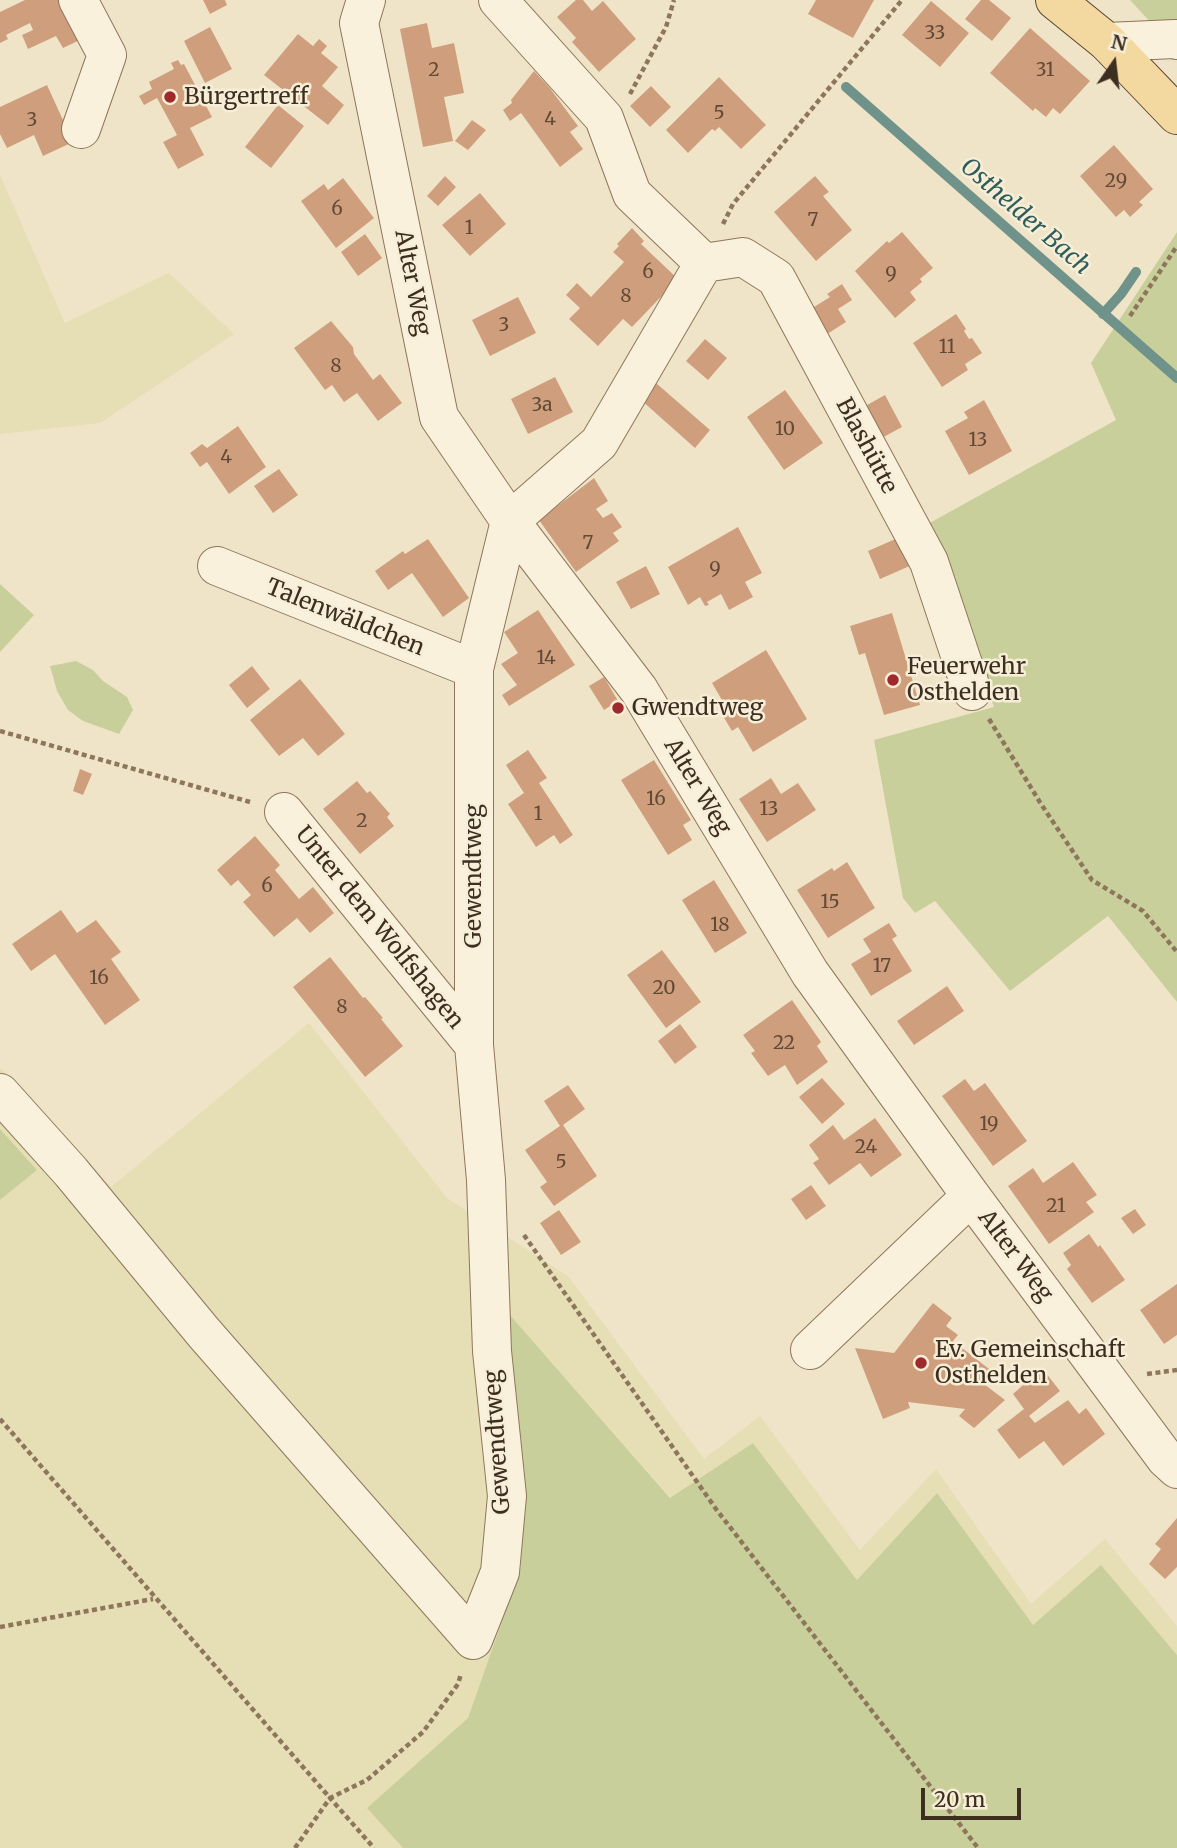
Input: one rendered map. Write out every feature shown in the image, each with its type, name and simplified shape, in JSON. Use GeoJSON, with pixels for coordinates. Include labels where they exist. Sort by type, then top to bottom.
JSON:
{"type":"FeatureCollection","features":[{"type":"Feature","properties":{"kind":"main road"},"geometry":{"type":"LineString","coordinates":[[1055,0],[1107,42],[1177,115]]}},
{"type":"Feature","properties":{"kind":"street"},"geometry":{"type":"LineString","coordinates":[[78,0],[107,55],[81,129]]}},
{"type":"Feature","properties":{"kind":"street","name":"Alter Weg"},"geometry":{"type":"LineString","coordinates":[[366,0],[359,23],[439,417],[510,521],[639,690],[810,973],[971,1196],[1166,1459],[1177,1469]]}},
{"type":"Feature","properties":{"kind":"street"},"geometry":{"type":"LineString","coordinates":[[498,0],[604,118],[632,194],[704,263],[599,443],[510,521]]}},
{"type":"Feature","properties":{"kind":"street"},"geometry":{"type":"LineString","coordinates":[[1107,42],[1177,40]]}},
{"type":"Feature","properties":{"kind":"street","name":"Blashütte"},"geometry":{"type":"LineString","coordinates":[[704,263],[743,257],[776,278],[929,562],[972,691]]}},
{"type":"Feature","properties":{"kind":"street","name":"Gewendtweg"},"geometry":{"type":"LineString","coordinates":[[473,1640],[500,1572],[507,1496],[492,1351],[486,1180],[474,1045],[474,669],[510,521]]}},
{"type":"Feature","properties":{"kind":"street","name":"Talenwäldchen"},"geometry":{"type":"LineString","coordinates":[[217,566],[474,669]]}},
{"type":"Feature","properties":{"kind":"street","name":"Unter dem Wolfshagen"},"geometry":{"type":"LineString","coordinates":[[284,812],[474,1045]]}},
{"type":"Feature","properties":{"kind":"street"},"geometry":{"type":"LineString","coordinates":[[0,1093],[71,1172],[213,1343],[473,1640]]}},
{"type":"Feature","properties":{"kind":"street"},"geometry":{"type":"LineString","coordinates":[[810,1350],[971,1196]]}},
{"type":"Feature","properties":{"kind":"path"},"geometry":{"type":"LineString","coordinates":[[604,118],[633,90],[666,27],[674,0]]}},
{"type":"Feature","properties":{"kind":"path"},"geometry":{"type":"LineString","coordinates":[[704,263],[733,204],[902,0]]}},
{"type":"Feature","properties":{"kind":"path"},"geometry":{"type":"LineString","coordinates":[[1130,316],[1177,246]]}},
{"type":"Feature","properties":{"kind":"path"},"geometry":{"type":"LineString","coordinates":[[972,691],[1041,804],[1092,880],[1143,911],[1177,951]]}},
{"type":"Feature","properties":{"kind":"path"},"geometry":{"type":"LineString","coordinates":[[0,731],[284,812]]}},
{"type":"Feature","properties":{"kind":"path"},"geometry":{"type":"LineString","coordinates":[[518,1226],[716,1509],[978,1848]]}},
{"type":"Feature","properties":{"kind":"path"},"geometry":{"type":"LineString","coordinates":[[0,1419],[154,1599],[374,1848]]}},
{"type":"Feature","properties":{"kind":"path"},"geometry":{"type":"LineString","coordinates":[[0,1627],[154,1599]]}},
{"type":"Feature","properties":{"kind":"path"},"geometry":{"type":"LineString","coordinates":[[295,1848],[330,1798],[367,1780],[423,1732],[458,1684],[473,1640]]}},
{"type":"Feature","properties":{"kind":"shaded area"},"geometry":{"type":"Polygon","coordinates":[[[0,175],[65,323],[169,273],[234,334],[100,423],[0,434],[0,175]]]}},
{"type":"Feature","properties":{"kind":"shaded area"},"geometry":{"type":"Polygon","coordinates":[[[309,1023],[447,1198],[568,1276],[704,1459],[760,1416],[860,1550],[936,1469],[1031,1604],[1105,1539],[1177,1626],[1177,1655],[1101,1565],[1033,1626],[937,1493],[857,1580],[753,1443],[671,1498],[511,1316],[521,1567],[468,1718],[368,1808],[403,1848],[0,1848],[0,1200],[37,1170],[0,1129],[0,1068],[111,1187],[309,1023]]]}},
{"type":"Feature","properties":{"kind":"green space"},"geometry":{"type":"Polygon","coordinates":[[[1130,0],[1177,0],[1177,51],[1130,0]]]}},
{"type":"Feature","properties":{"kind":"green space"},"geometry":{"type":"Polygon","coordinates":[[[1177,232],[1177,1002],[1108,916],[1010,991],[935,901],[915,913],[903,898],[874,740],[994,707],[926,525],[1116,420],[1091,363],[1177,232]]]}},
{"type":"Feature","properties":{"kind":"green space"},"geometry":{"type":"Polygon","coordinates":[[[0,584],[34,615],[0,652],[0,584]]]}},
{"type":"Feature","properties":{"kind":"green space"},"geometry":{"type":"Polygon","coordinates":[[[76,661],[93,670],[103,681],[127,697],[133,710],[119,734],[83,721],[68,710],[57,691],[50,666],[76,661]]]}},
{"type":"Feature","properties":{"kind":"green space"},"geometry":{"type":"Polygon","coordinates":[[[0,1129],[37,1170],[0,1200],[0,1129]]]}},
{"type":"Feature","properties":{"kind":"green space"},"geometry":{"type":"Polygon","coordinates":[[[510,1315],[670,1498],[753,1443],[857,1580],[937,1493],[1033,1625],[1101,1565],[1177,1655],[1177,1848],[403,1848],[367,1808],[468,1718],[521,1567],[510,1315]]]}},
{"type":"Feature","properties":{"kind":"building"},"geometry":{"type":"Polygon","coordinates":[[[25,0],[63,0],[82,39],[63,48],[56,36],[28,49],[22,35],[33,30],[30,23],[6,35],[8,39],[0,43],[0,12],[25,0]]]}},
{"type":"Feature","properties":{"kind":"building"},"geometry":{"type":"Polygon","coordinates":[[[203,0],[225,0],[227,5],[210,14],[203,0]]]}},
{"type":"Feature","properties":{"kind":"building"},"geometry":{"type":"Polygon","coordinates":[[[576,0],[583,0],[592,11],[603,1],[636,39],[599,72],[572,42],[576,38],[557,17],[576,0]]]}},
{"type":"Feature","properties":{"kind":"building"},"geometry":{"type":"Polygon","coordinates":[[[816,0],[874,0],[853,38],[808,14],[816,0]]]}},
{"type":"Feature","properties":{"kind":"building"},"geometry":{"type":"Polygon","coordinates":[[[981,0],[989,0],[1011,18],[992,41],[965,19],[981,0]]]}},
{"type":"Feature","properties":{"kind":"building"},"geometry":{"type":"Polygon","coordinates":[[[931,1],[969,33],[940,67],[902,35],[931,1]]]}},
{"type":"Feature","properties":{"kind":"building"},"geometry":{"type":"Polygon","coordinates":[[[427,23],[432,48],[454,43],[464,93],[444,97],[453,141],[423,147],[400,29],[427,23]]]}},
{"type":"Feature","properties":{"kind":"building"},"geometry":{"type":"Polygon","coordinates":[[[210,27],[232,69],[205,83],[184,41],[210,27]]]}},
{"type":"Feature","properties":{"kind":"building"},"geometry":{"type":"Polygon","coordinates":[[[1030,28],[1090,81],[1060,114],[1053,108],[1046,117],[1035,108],[1033,111],[990,73],[1030,28]]]}},
{"type":"Feature","properties":{"kind":"building"},"geometry":{"type":"Polygon","coordinates":[[[298,34],[313,46],[319,39],[327,46],[321,53],[338,67],[322,86],[344,105],[328,125],[264,75],[298,34]]]}},
{"type":"Feature","properties":{"kind":"building","name":"Bürgertreff"},"geometry":{"type":"Polygon","coordinates":[[[178,60],[181,65],[184,64],[212,117],[190,128],[204,155],[178,169],[163,142],[177,135],[157,98],[144,105],[139,96],[152,89],[149,82],[174,69],[171,63],[178,60]]]}},
{"type":"Feature","properties":{"kind":"building"},"geometry":{"type":"Polygon","coordinates":[[[534,71],[578,126],[570,132],[583,149],[560,167],[521,113],[510,121],[503,110],[512,103],[511,100],[534,71]]]}},
{"type":"Feature","properties":{"kind":"building"},"geometry":{"type":"Polygon","coordinates":[[[719,77],[766,125],[741,149],[719,127],[715,131],[712,129],[688,153],[666,130],[719,77]]]}},
{"type":"Feature","properties":{"kind":"building"},"geometry":{"type":"Polygon","coordinates":[[[47,85],[73,142],[43,156],[34,135],[7,148],[0,134],[0,107],[47,85]]]}},
{"type":"Feature","properties":{"kind":"building"},"geometry":{"type":"Polygon","coordinates":[[[651,86],[671,107],[650,127],[630,106],[651,86]]]}},
{"type":"Feature","properties":{"kind":"building"},"geometry":{"type":"Polygon","coordinates":[[[278,105],[304,126],[271,168],[245,147],[278,105]]]}},
{"type":"Feature","properties":{"kind":"building"},"geometry":{"type":"Polygon","coordinates":[[[472,120],[486,130],[468,150],[455,141],[472,120]]]}},
{"type":"Feature","properties":{"kind":"building"},"geometry":{"type":"Polygon","coordinates":[[[1114,145],[1153,189],[1139,202],[1143,205],[1130,217],[1124,210],[1116,217],[1080,176],[1114,145]]]}},
{"type":"Feature","properties":{"kind":"building"},"geometry":{"type":"Polygon","coordinates":[[[445,176],[456,187],[438,206],[427,196],[445,176]]]}},
{"type":"Feature","properties":{"kind":"building"},"geometry":{"type":"Polygon","coordinates":[[[815,176],[829,192],[823,196],[852,230],[816,261],[774,212],[815,176]]]}},
{"type":"Feature","properties":{"kind":"building"},"geometry":{"type":"Polygon","coordinates":[[[343,178],[374,218],[336,248],[301,201],[324,184],[328,190],[343,178]]]}},
{"type":"Feature","properties":{"kind":"building"},"geometry":{"type":"Polygon","coordinates":[[[480,193],[506,224],[470,256],[442,225],[480,193]]]}},
{"type":"Feature","properties":{"kind":"building"},"geometry":{"type":"Polygon","coordinates":[[[632,228],[644,241],[641,244],[678,279],[632,327],[623,319],[598,346],[569,319],[580,308],[566,295],[577,283],[591,297],[624,262],[613,252],[632,228]]]}},
{"type":"Feature","properties":{"kind":"building"},"geometry":{"type":"Polygon","coordinates":[[[902,232],[933,268],[910,292],[916,300],[895,318],[855,271],[887,241],[889,243],[902,232]]]}},
{"type":"Feature","properties":{"kind":"building"},"geometry":{"type":"Polygon","coordinates":[[[365,234],[382,258],[358,276],[341,252],[365,234]]]}},
{"type":"Feature","properties":{"kind":"building"},"geometry":{"type":"Polygon","coordinates":[[[842,284],[852,300],[838,309],[846,322],[821,338],[806,312],[830,297],[827,294],[842,284]]]}},
{"type":"Feature","properties":{"kind":"building"},"geometry":{"type":"Polygon","coordinates":[[[518,297],[536,333],[490,356],[472,320],[518,297]]]}},
{"type":"Feature","properties":{"kind":"building"},"geometry":{"type":"Polygon","coordinates":[[[956,314],[969,339],[972,338],[982,353],[965,364],[968,370],[942,387],[913,343],[956,314]]]}},
{"type":"Feature","properties":{"kind":"building"},"geometry":{"type":"Polygon","coordinates":[[[331,321],[353,347],[354,354],[373,380],[380,374],[402,403],[378,421],[357,393],[344,402],[332,385],[325,390],[294,348],[331,321]]]}},
{"type":"Feature","properties":{"kind":"building"},"geometry":{"type":"Polygon","coordinates":[[[705,339],[727,358],[708,380],[686,361],[705,339]]]}},
{"type":"Feature","properties":{"kind":"building"},"geometry":{"type":"Polygon","coordinates":[[[555,377],[573,412],[528,434],[511,399],[555,377]]]}},
{"type":"Feature","properties":{"kind":"building"},"geometry":{"type":"Polygon","coordinates":[[[656,383],[710,430],[695,448],[641,400],[656,383]]]}},
{"type":"Feature","properties":{"kind":"building"},"geometry":{"type":"Polygon","coordinates":[[[785,390],[823,443],[784,470],[747,417],[785,390]]]}},
{"type":"Feature","properties":{"kind":"building"},"geometry":{"type":"Polygon","coordinates":[[[885,395],[902,427],[878,440],[860,409],[885,395]]]}},
{"type":"Feature","properties":{"kind":"building"},"geometry":{"type":"Polygon","coordinates":[[[984,400],[1012,451],[969,475],[945,431],[968,418],[964,412],[984,400]]]}},
{"type":"Feature","properties":{"kind":"building"},"geometry":{"type":"Polygon","coordinates":[[[238,426],[266,467],[229,494],[207,462],[200,467],[190,453],[202,444],[207,448],[238,426]]]}},
{"type":"Feature","properties":{"kind":"building"},"geometry":{"type":"Polygon","coordinates":[[[279,469],[298,495],[273,513],[254,486],[279,469]]]}},
{"type":"Feature","properties":{"kind":"building"},"geometry":{"type":"Polygon","coordinates":[[[594,478],[608,501],[596,509],[603,518],[612,513],[622,527],[613,533],[619,541],[576,572],[539,520],[594,478]]]}},
{"type":"Feature","properties":{"kind":"building"},"geometry":{"type":"Polygon","coordinates":[[[738,527],[762,573],[745,582],[753,597],[729,610],[721,594],[707,602],[709,605],[705,606],[700,597],[688,605],[668,567],[738,527]]]}},
{"type":"Feature","properties":{"kind":"building"},"geometry":{"type":"Polygon","coordinates":[[[900,537],[912,565],[880,579],[868,551],[900,537]]]}},
{"type":"Feature","properties":{"kind":"building"},"geometry":{"type":"Polygon","coordinates":[[[428,539],[469,598],[443,617],[412,573],[388,590],[375,571],[403,551],[405,554],[428,539]]]}},
{"type":"Feature","properties":{"kind":"building"},"geometry":{"type":"Polygon","coordinates":[[[646,566],[660,594],[631,609],[616,582],[646,566]]]}},
{"type":"Feature","properties":{"kind":"building"},"geometry":{"type":"Polygon","coordinates":[[[538,610],[575,665],[509,706],[502,695],[517,685],[501,664],[518,653],[504,632],[538,610]]]}},
{"type":"Feature","properties":{"kind":"building","name":"Feuerwehr Osthelden"},"geometry":{"type":"Polygon","coordinates":[[[892,613],[920,705],[884,715],[865,653],[859,655],[850,626],[892,613]]]}},
{"type":"Feature","properties":{"kind":"building"},"geometry":{"type":"Polygon","coordinates":[[[766,650],[807,719],[753,752],[738,727],[732,731],[720,711],[726,707],[712,683],[766,650]]]}},
{"type":"Feature","properties":{"kind":"building"},"geometry":{"type":"Polygon","coordinates":[[[252,666],[270,689],[247,708],[229,685],[252,666]]]}},
{"type":"Feature","properties":{"kind":"building"},"geometry":{"type":"Polygon","coordinates":[[[604,677],[618,701],[604,710],[589,686],[604,677]]]}},
{"type":"Feature","properties":{"kind":"building"},"geometry":{"type":"Polygon","coordinates":[[[300,679],[345,734],[318,756],[303,738],[279,756],[250,720],[300,679]]]}},
{"type":"Feature","properties":{"kind":"building"},"geometry":{"type":"Polygon","coordinates":[[[528,750],[547,778],[539,783],[573,835],[560,844],[554,835],[536,847],[508,804],[524,793],[506,765],[528,750]]]}},
{"type":"Feature","properties":{"kind":"building"},"geometry":{"type":"Polygon","coordinates":[[[654,760],[691,820],[683,825],[692,840],[668,855],[621,780],[654,760]]]}},
{"type":"Feature","properties":{"kind":"building"},"geometry":{"type":"Polygon","coordinates":[[[80,769],[92,774],[83,795],[73,791],[80,769]]]}},
{"type":"Feature","properties":{"kind":"building"},"geometry":{"type":"Polygon","coordinates":[[[771,778],[781,794],[798,783],[816,810],[767,842],[739,799],[771,778]]]}},
{"type":"Feature","properties":{"kind":"building"},"geometry":{"type":"Polygon","coordinates":[[[357,781],[367,793],[370,791],[390,814],[387,817],[394,826],[360,854],[323,809],[357,781]]]}},
{"type":"Feature","properties":{"kind":"building"},"geometry":{"type":"Polygon","coordinates":[[[255,836],[280,865],[275,870],[299,899],[313,887],[334,913],[310,933],[297,918],[274,937],[243,902],[251,895],[238,880],[231,886],[217,870],[255,836]]]}},
{"type":"Feature","properties":{"kind":"building"},"geometry":{"type":"Polygon","coordinates":[[[847,862],[875,908],[828,938],[797,890],[847,862]]]}},
{"type":"Feature","properties":{"kind":"building"},"geometry":{"type":"Polygon","coordinates":[[[714,880],[747,933],[715,953],[682,900],[714,880]]]}},
{"type":"Feature","properties":{"kind":"building"},"geometry":{"type":"Polygon","coordinates":[[[61,910],[77,933],[96,920],[121,952],[111,959],[140,1000],[105,1025],[55,954],[31,971],[12,944],[61,910]]]}},
{"type":"Feature","properties":{"kind":"building"},"geometry":{"type":"Polygon","coordinates":[[[889,923],[897,936],[892,939],[912,971],[871,996],[851,964],[871,952],[863,939],[889,923]]]}},
{"type":"Feature","properties":{"kind":"building"},"geometry":{"type":"Polygon","coordinates":[[[662,950],[701,1002],[666,1028],[627,975],[662,950]]]}},
{"type":"Feature","properties":{"kind":"building"},"geometry":{"type":"Polygon","coordinates":[[[330,957],[383,1018],[381,1019],[403,1046],[365,1077],[293,987],[330,957]]]}},
{"type":"Feature","properties":{"kind":"building"},"geometry":{"type":"Polygon","coordinates":[[[947,986],[964,1011],[914,1045],[897,1021],[947,986]]]}},
{"type":"Feature","properties":{"kind":"building"},"geometry":{"type":"Polygon","coordinates":[[[792,1000],[821,1042],[817,1046],[828,1062],[797,1085],[785,1065],[768,1076],[751,1053],[755,1051],[743,1035],[792,1000]]]}},
{"type":"Feature","properties":{"kind":"building"},"geometry":{"type":"Polygon","coordinates":[[[680,1024],[697,1047],[675,1064],[658,1041],[680,1024]]]}},
{"type":"Feature","properties":{"kind":"building"},"geometry":{"type":"Polygon","coordinates":[[[822,1078],[845,1104],[822,1124],[799,1097],[822,1078]]]}},
{"type":"Feature","properties":{"kind":"building"},"geometry":{"type":"Polygon","coordinates":[[[965,1079],[974,1091],[985,1083],[1027,1141],[993,1166],[942,1096],[965,1079]]]}},
{"type":"Feature","properties":{"kind":"building"},"geometry":{"type":"Polygon","coordinates":[[[568,1085],[585,1109],[563,1125],[597,1176],[554,1206],[540,1187],[547,1182],[525,1150],[560,1126],[544,1101],[568,1085]]]}},
{"type":"Feature","properties":{"kind":"building"},"geometry":{"type":"Polygon","coordinates":[[[875,1118],[902,1155],[871,1177],[860,1163],[829,1185],[813,1163],[819,1159],[809,1145],[833,1125],[844,1140],[875,1118]]]}},
{"type":"Feature","properties":{"kind":"building"},"geometry":{"type":"Polygon","coordinates":[[[1073,1162],[1097,1195],[1086,1202],[1094,1212],[1049,1244],[1008,1186],[1033,1168],[1043,1183],[1073,1162]]]}},
{"type":"Feature","properties":{"kind":"building"},"geometry":{"type":"Polygon","coordinates":[[[811,1185],[826,1206],[806,1220],[791,1199],[811,1185]]]}},
{"type":"Feature","properties":{"kind":"building"},"geometry":{"type":"Polygon","coordinates":[[[1135,1209],[1146,1225],[1133,1234],[1121,1218],[1135,1209]]]}},
{"type":"Feature","properties":{"kind":"building"},"geometry":{"type":"Polygon","coordinates":[[[559,1210],[581,1242],[561,1255],[540,1223],[559,1210]]]}},
{"type":"Feature","properties":{"kind":"building"},"geometry":{"type":"Polygon","coordinates":[[[1089,1234],[1125,1280],[1092,1303],[1067,1269],[1071,1265],[1063,1253],[1089,1234]]]}},
{"type":"Feature","properties":{"kind":"building"},"geometry":{"type":"Polygon","coordinates":[[[1177,1284],[1177,1335],[1164,1344],[1140,1310],[1177,1284]]]}},
{"type":"Feature","properties":{"kind":"building","name":"Ev. Gemeinschaft Osthelden"},"geometry":{"type":"Polygon","coordinates":[[[933,1303],[952,1318],[946,1326],[958,1335],[953,1341],[993,1372],[984,1384],[1005,1400],[974,1428],[959,1416],[965,1409],[908,1402],[910,1408],[883,1419],[855,1348],[894,1353],[933,1303]]]}},
{"type":"Feature","properties":{"kind":"building"},"geometry":{"type":"Polygon","coordinates":[[[1042,1368],[1060,1391],[1029,1416],[1035,1423],[1068,1400],[1079,1414],[1086,1408],[1105,1434],[1063,1466],[1044,1441],[1019,1459],[997,1430],[1024,1409],[1013,1394],[1042,1368]]]}},
{"type":"Feature","properties":{"kind":"building"},"geometry":{"type":"Polygon","coordinates":[[[1177,1518],[1177,1567],[1165,1579],[1149,1564],[1161,1549],[1155,1544],[1177,1518]]]}},
{"type":"Feature","properties":{"kind":"waterway","name":"Osthelder Bach"},"geometry":{"type":"LineString","coordinates":[[846,87],[1177,378]]}},
{"type":"Feature","properties":{"kind":"waterway"},"geometry":{"type":"LineString","coordinates":[[1103,314],[1136,272]]}},
{"type":"Feature","properties":{"kind":"place","name":"Bürgertreff"},"geometry":{"type":"Point","coordinates":[170,97]}},
{"type":"Feature","properties":{"kind":"place","name":"Feuerwehr Osthelden"},"geometry":{"type":"Point","coordinates":[893,680]}},
{"type":"Feature","properties":{"kind":"place","name":"Gwendtweg"},"geometry":{"type":"Point","coordinates":[618,708]}},
{"type":"Feature","properties":{"kind":"place","name":"Ev. Gemeinschaft Osthelden"},"geometry":{"type":"Point","coordinates":[921,1363]}}]}
